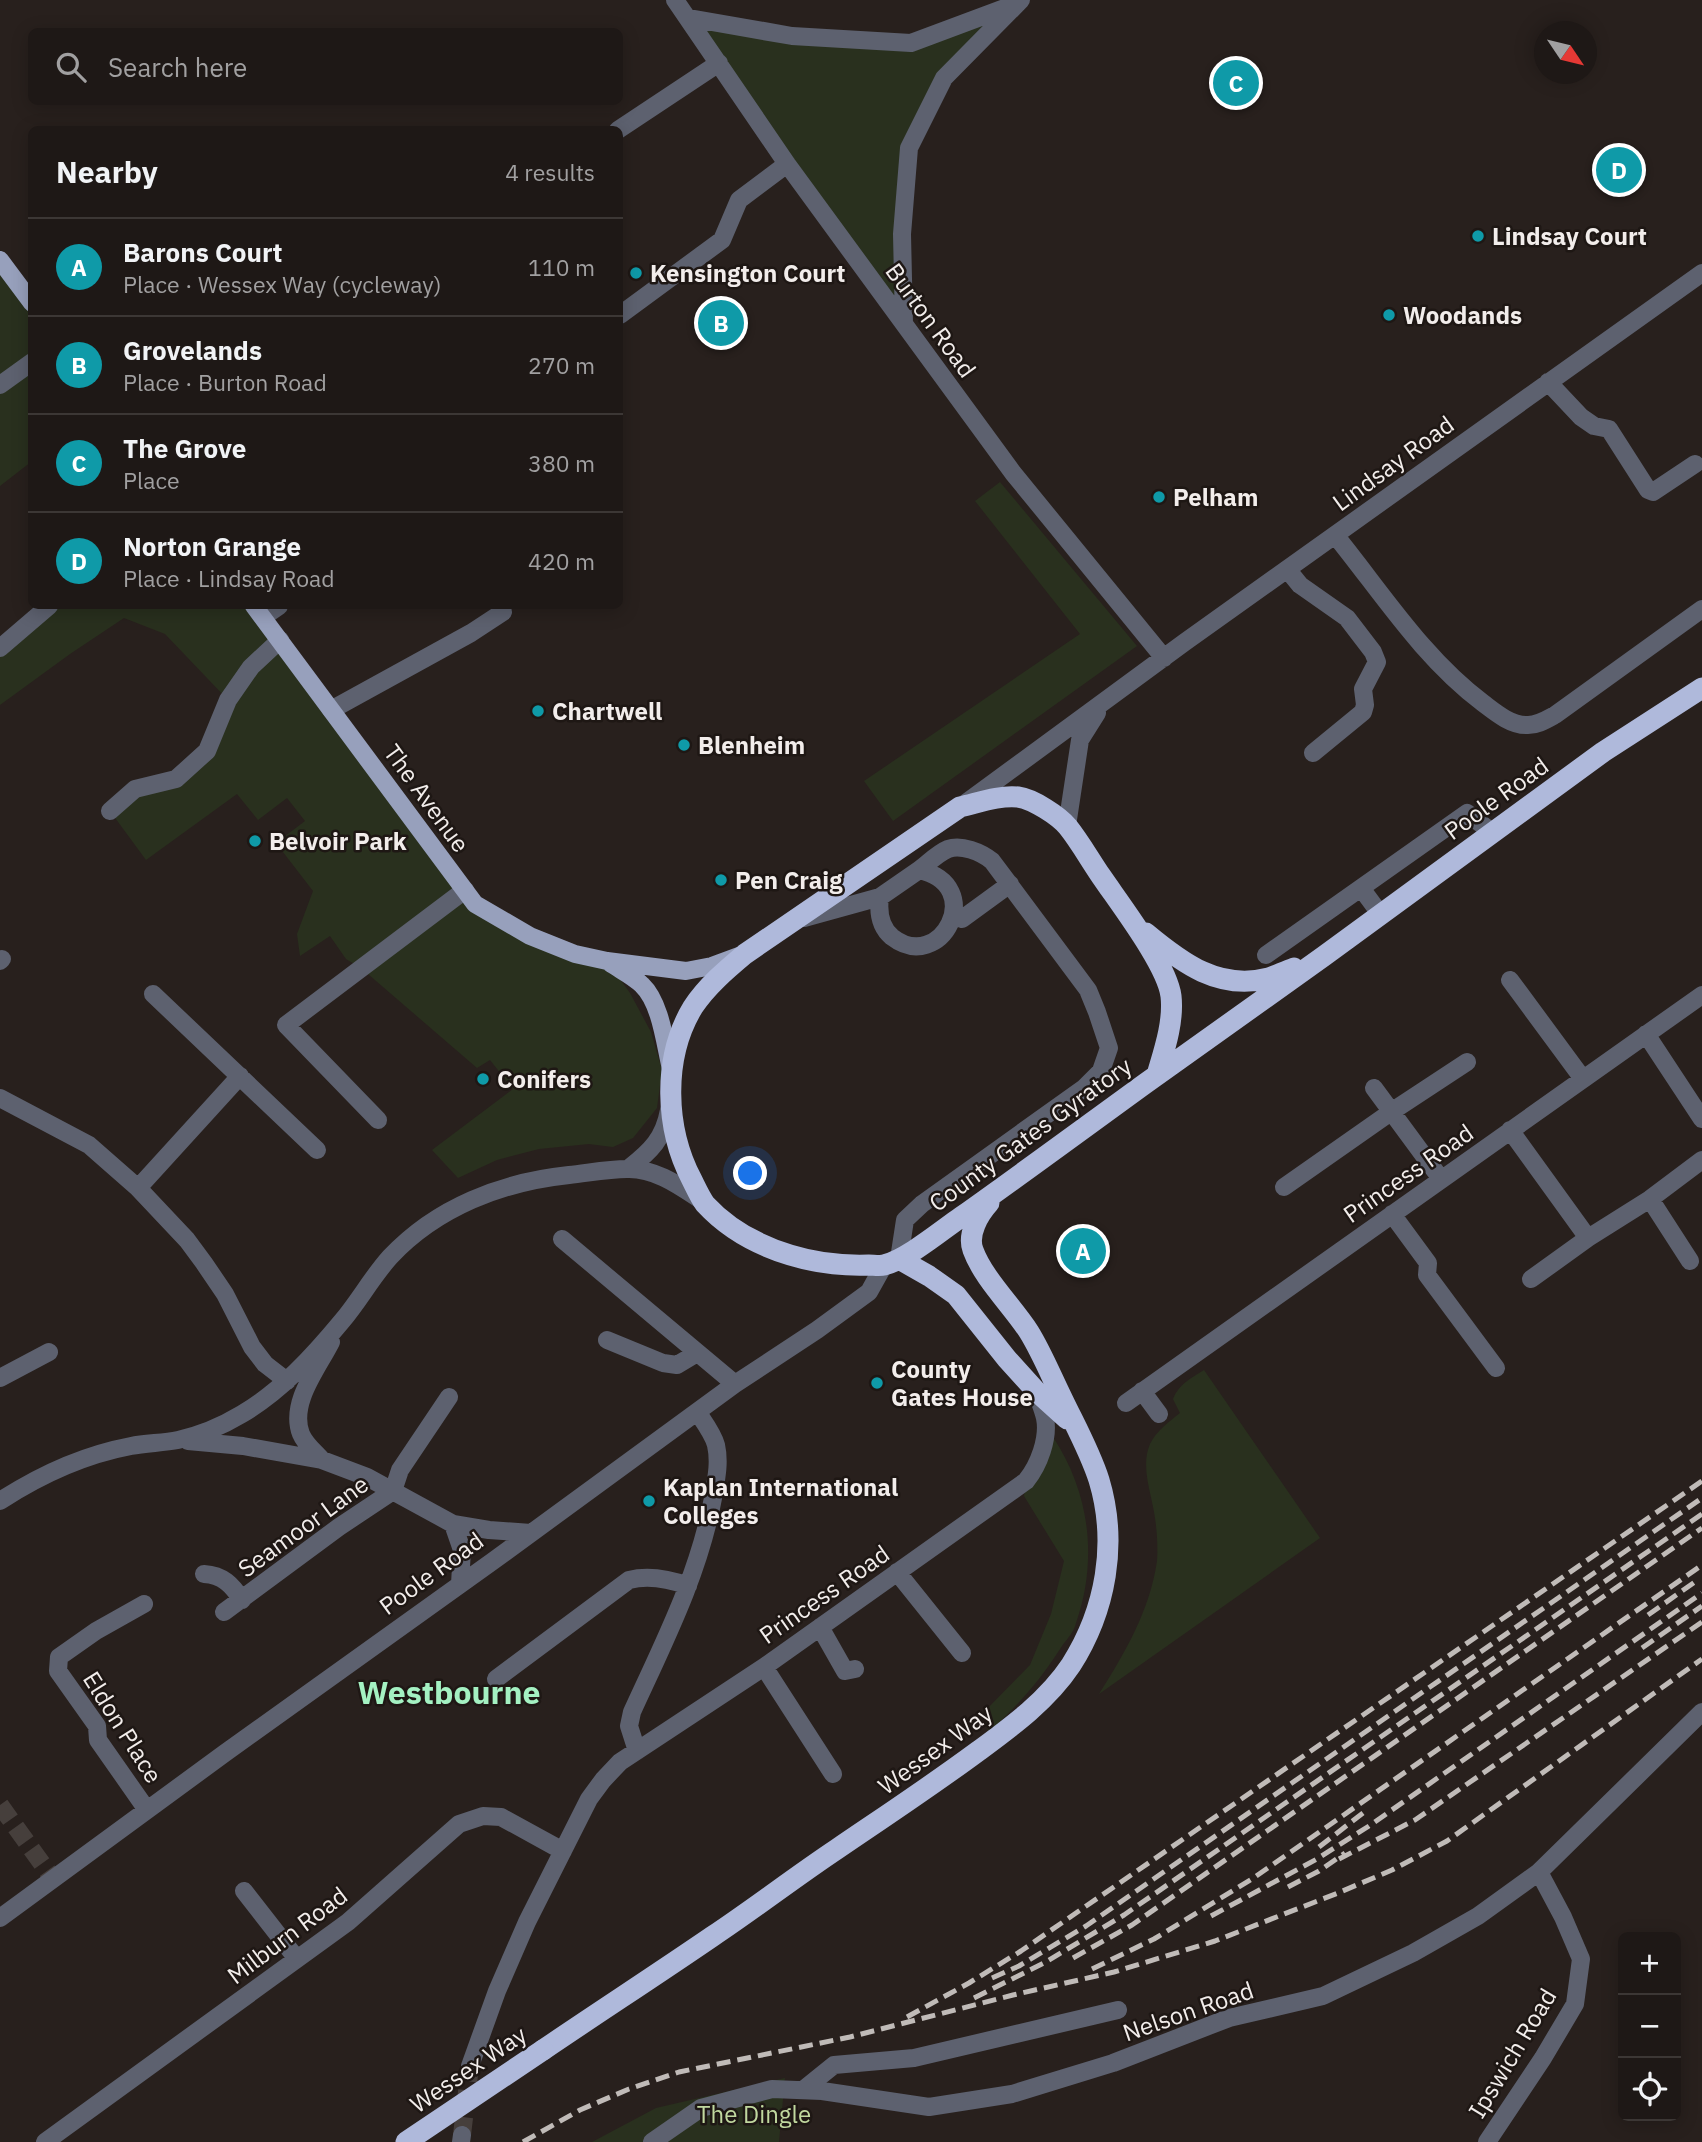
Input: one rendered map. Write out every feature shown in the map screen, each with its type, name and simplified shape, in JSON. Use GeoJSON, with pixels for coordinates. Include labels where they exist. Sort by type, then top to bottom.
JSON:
{"type":"FeatureCollection","features":[{"type":"Feature","properties":{"kind":"highway","name":"Poole Road"},"geometry":{"type":"LineString","coordinates":[[1157,1075],[1603,752],[1702,688]]}},
{"type":"Feature","properties":{"kind":"highway","name":"County Gates Gyratory"},"geometry":{"type":"LineString","coordinates":[[1019,797],[1045,808],[1067,825],[1167,979],[1171,998],[1166,1044],[1157,1075],[892,1262],[838,1266],[800,1258],[745,1238],[704,1202],[681,1159],[671,1099],[671,1072],[692,1009],[707,989],[745,954],[960,807],[1019,797]]}},
{"type":"Feature","properties":{"kind":"highway","name":"Poole Road"},"geometry":{"type":"LineString","coordinates":[[1131,920],[1166,950],[1208,976],[1237,981],[1268,978],[1324,956]]}},
{"type":"Feature","properties":{"kind":"highway"},"geometry":{"type":"LineString","coordinates":[[1010,1181],[982,1211],[975,1225],[972,1244],[978,1261],[1030,1333],[1076,1428]]}},
{"type":"Feature","properties":{"kind":"highway","name":"Wessex Way"},"geometry":{"type":"LineString","coordinates":[[406,2142],[935,1784],[1032,1709],[1071,1665],[1097,1610],[1108,1558],[1108,1533],[1099,1482],[1091,1457],[1076,1428],[1036,1391],[1007,1359],[956,1295],[929,1276],[892,1262]]}},
{"type":"Feature","properties":{"kind":"main road"},"geometry":{"type":"LineString","coordinates":[[0,260],[28,298]]}},
{"type":"Feature","properties":{"kind":"main road","name":"The Avenue"},"geometry":{"type":"LineString","coordinates":[[258,611],[475,904],[530,936],[575,954],[607,961],[686,971],[712,966],[745,954]]}},
{"type":"Feature","properties":{"kind":"main road","name":"The Avenue"},"geometry":{"type":"LineString","coordinates":[[607,961],[641,984],[652,997],[671,1072]]}},
{"type":"Feature","properties":{"kind":"street","name":"Burton Road"},"geometry":{"type":"LineString","coordinates":[[675,0],[787,164],[1013,473],[1164,657]]}},
{"type":"Feature","properties":{"kind":"street"},"geometry":{"type":"LineString","coordinates":[[688,18],[792,36],[911,43],[1019,2]]}},
{"type":"Feature","properties":{"kind":"street"},"geometry":{"type":"LineString","coordinates":[[904,324],[902,234],[909,148],[944,78],[1019,2]]}},
{"type":"Feature","properties":{"kind":"street"},"geometry":{"type":"LineString","coordinates":[[623,127],[719,63]]}},
{"type":"Feature","properties":{"kind":"street"},"geometry":{"type":"LineString","coordinates":[[623,313],[722,240],[739,200],[787,164]]}},
{"type":"Feature","properties":{"kind":"street","name":"Lindsay Road"},"geometry":{"type":"LineString","coordinates":[[960,807],[1164,657],[1702,272]]}},
{"type":"Feature","properties":{"kind":"street"},"geometry":{"type":"LineString","coordinates":[[0,385],[28,365]]}},
{"type":"Feature","properties":{"kind":"street"},"geometry":{"type":"LineString","coordinates":[[1548,382],[1581,417],[1594,426],[1609,429],[1648,490],[1653,492],[1695,464]]}},
{"type":"Feature","properties":{"kind":"street"},"geometry":{"type":"LineString","coordinates":[[1335,535],[1420,644],[1458,684],[1496,713],[1527,726],[1556,715],[1702,609]]}},
{"type":"Feature","properties":{"kind":"street"},"geometry":{"type":"LineString","coordinates":[[1287,569],[1300,585],[1347,618],[1373,652],[1377,662],[1363,690],[1363,712],[1313,753]]}},
{"type":"Feature","properties":{"kind":"street"},"geometry":{"type":"LineString","coordinates":[[0,648],[46,609]]}},
{"type":"Feature","properties":{"kind":"street"},"geometry":{"type":"LineString","coordinates":[[331,710],[471,633],[503,612]]}},
{"type":"Feature","properties":{"kind":"street"},"geometry":{"type":"LineString","coordinates":[[110,811],[135,789],[176,779],[207,751],[228,700],[251,667],[280,640]]}},
{"type":"Feature","properties":{"kind":"street","name":"Lindsay Road"},"geometry":{"type":"LineString","coordinates":[[1067,825],[1080,740],[1091,719],[1114,695]]}},
{"type":"Feature","properties":{"kind":"street"},"geometry":{"type":"LineString","coordinates":[[1266,955],[1467,813],[1493,833]]}},
{"type":"Feature","properties":{"kind":"street"},"geometry":{"type":"LineString","coordinates":[[793,921],[880,897],[948,849],[967,849],[980,853],[992,860],[1088,990],[1109,1048],[1101,1071],[1084,1088],[905,1220],[892,1262]]}},
{"type":"Feature","properties":{"kind":"street"},"geometry":{"type":"LineString","coordinates":[[880,897],[878,911],[881,923],[889,934],[912,946],[926,945],[937,939],[947,930],[953,918],[953,896],[940,878],[919,870]]}},
{"type":"Feature","properties":{"kind":"street"},"geometry":{"type":"LineString","coordinates":[[962,919],[1010,884]]}},
{"type":"Feature","properties":{"kind":"street"},"geometry":{"type":"LineString","coordinates":[[1361,888],[1381,915]]}},
{"type":"Feature","properties":{"kind":"street"},"geometry":{"type":"LineString","coordinates":[[378,1120],[286,1025],[465,890]]}},
{"type":"Feature","properties":{"kind":"street"},"geometry":{"type":"LineString","coordinates":[[1510,980],[1583,1079]]}},
{"type":"Feature","properties":{"kind":"street"},"geometry":{"type":"LineString","coordinates":[[153,994],[317,1150]]}},
{"type":"Feature","properties":{"kind":"street","name":"Princess Road"},"geometry":{"type":"LineString","coordinates":[[1126,1403],[1702,995]]}},
{"type":"Feature","properties":{"kind":"street"},"geometry":{"type":"LineString","coordinates":[[1646,1034],[1702,1119]]}},
{"type":"Feature","properties":{"kind":"street"},"geometry":{"type":"LineString","coordinates":[[1284,1187],[1467,1062]]}},
{"type":"Feature","properties":{"kind":"street"},"geometry":{"type":"LineString","coordinates":[[138,1188],[240,1076]]}},
{"type":"Feature","properties":{"kind":"street"},"geometry":{"type":"LineString","coordinates":[[1374,1088],[1441,1179]]}},
{"type":"Feature","properties":{"kind":"street"},"geometry":{"type":"LineString","coordinates":[[0,1098],[89,1145],[138,1188],[187,1240],[204,1263],[225,1294],[251,1347],[265,1364],[287,1381]]}},
{"type":"Feature","properties":{"kind":"street"},"geometry":{"type":"LineString","coordinates":[[629,1168],[655,1145],[666,1127],[671,1099]]}},
{"type":"Feature","properties":{"kind":"street"},"geometry":{"type":"LineString","coordinates":[[1510,1130],[1588,1238]]}},
{"type":"Feature","properties":{"kind":"street"},"geometry":{"type":"LineString","coordinates":[[1531,1279],[1588,1238],[1650,1199],[1702,1160]]}},
{"type":"Feature","properties":{"kind":"street"},"geometry":{"type":"LineString","coordinates":[[0,1501],[29,1482],[79,1459],[131,1446],[178,1440],[213,1430],[265,1400],[287,1381],[343,1320],[390,1257],[428,1225],[469,1200],[546,1177],[629,1168],[668,1179],[704,1202]]}},
{"type":"Feature","properties":{"kind":"street"},"geometry":{"type":"LineString","coordinates":[[1650,1199],[1690,1261]]}},
{"type":"Feature","properties":{"kind":"street"},"geometry":{"type":"LineString","coordinates":[[1392,1214],[1428,1263],[1427,1275],[1496,1368]]}},
{"type":"Feature","properties":{"kind":"street"},"geometry":{"type":"LineString","coordinates":[[562,1239],[735,1384]]}},
{"type":"Feature","properties":{"kind":"street","name":"Poole Road"},"geometry":{"type":"LineString","coordinates":[[0,1918],[735,1384],[869,1292],[892,1262]]}},
{"type":"Feature","properties":{"kind":"street"},"geometry":{"type":"LineString","coordinates":[[322,1460],[300,1433],[301,1398],[343,1320]]}},
{"type":"Feature","properties":{"kind":"street"},"geometry":{"type":"LineString","coordinates":[[607,1339],[663,1363],[677,1365],[697,1353]]}},
{"type":"Feature","properties":{"kind":"street"},"geometry":{"type":"LineString","coordinates":[[0,1378],[49,1352]]}},
{"type":"Feature","properties":{"kind":"street","name":"Princess Road"},"geometry":{"type":"LineString","coordinates":[[470,2066],[497,1991],[527,1922],[589,1799],[621,1762],[764,1667],[1026,1481],[1035,1471],[1041,1454],[1045,1420],[1036,1391]]}},
{"type":"Feature","properties":{"kind":"street"},"geometry":{"type":"LineString","coordinates":[[1142,1391],[1159,1414]]}},
{"type":"Feature","properties":{"kind":"street"},"geometry":{"type":"LineString","coordinates":[[393,1491],[400,1470],[449,1397]]}},
{"type":"Feature","properties":{"kind":"street"},"geometry":{"type":"LineString","coordinates":[[637,1751],[629,1726],[632,1712],[688,1586],[708,1528],[718,1468],[716,1443],[698,1413]]}},
{"type":"Feature","properties":{"kind":"street"},"geometry":{"type":"LineString","coordinates":[[178,1440],[243,1446],[322,1460],[366,1477],[453,1524],[531,1533]]}},
{"type":"Feature","properties":{"kind":"street","name":"Seamoor Lane"},"geometry":{"type":"LineString","coordinates":[[224,1612],[339,1527],[393,1491]]}},
{"type":"Feature","properties":{"kind":"street"},"geometry":{"type":"LineString","coordinates":[[453,1524],[462,1550],[460,1584]]}},
{"type":"Feature","properties":{"kind":"street"},"geometry":{"type":"LineString","coordinates":[[897,1572],[962,1653]]}},
{"type":"Feature","properties":{"kind":"street","name":"Seamoor Lane"},"geometry":{"type":"LineString","coordinates":[[204,1574],[213,1574],[227,1581],[242,1600]]}},
{"type":"Feature","properties":{"kind":"street"},"geometry":{"type":"LineString","coordinates":[[496,1679],[629,1580],[641,1577],[672,1580],[688,1586]]}},
{"type":"Feature","properties":{"kind":"street","name":"Eldon Place"},"geometry":{"type":"LineString","coordinates":[[144,1604],[96,1631],[59,1657],[58,1671],[97,1726],[98,1740],[147,1810]]}},
{"type":"Feature","properties":{"kind":"street"},"geometry":{"type":"LineString","coordinates":[[820,1627],[845,1671],[855,1669]]}},
{"type":"Feature","properties":{"kind":"street"},"geometry":{"type":"LineString","coordinates":[[764,1667],[833,1774]]}},
{"type":"Feature","properties":{"kind":"street","name":"Nelson Road"},"geometry":{"type":"LineString","coordinates":[[652,2142],[701,2108],[772,2089],[822,2091],[929,2108],[1012,2094],[1114,2063],[1229,2018],[1323,1996],[1413,1953],[1479,1916],[1539,1872],[1701,1717]]}},
{"type":"Feature","properties":{"kind":"street","name":"Milburn Road"},"geometry":{"type":"LineString","coordinates":[[45,2142],[348,1922],[459,1825],[483,1816],[501,1818],[563,1851]]}},
{"type":"Feature","properties":{"kind":"street","name":"Ipswich Road"},"geometry":{"type":"LineString","coordinates":[[1487,2142],[1543,2059],[1575,2004],[1581,1959],[1539,1872]]}},
{"type":"Feature","properties":{"kind":"street"},"geometry":{"type":"LineString","coordinates":[[244,1891],[297,1959]]}},
{"type":"Feature","properties":{"kind":"street"},"geometry":{"type":"LineString","coordinates":[[803,2090],[834,2065],[914,2058],[1118,2010]]}},
{"type":"Feature","properties":{"kind":"green space"},"geometry":{"type":"Polygon","coordinates":[[[1012,8],[944,78],[909,148],[904,324],[689,18],[911,43],[1012,8]]]}},
{"type":"Feature","properties":{"kind":"green space"},"geometry":{"type":"Polygon","coordinates":[[[0,260],[28,298],[28,464],[0,486],[0,260]]]}},
{"type":"Feature","properties":{"kind":"green space"},"geometry":{"type":"Polygon","coordinates":[[[1000,482],[1137,646],[893,821],[864,781],[1080,634],[975,501],[1000,482]]]}},
{"type":"Feature","properties":{"kind":"green space"},"geometry":{"type":"Polygon","coordinates":[[[43,609],[256,609],[475,904],[607,961],[630,993],[651,1032],[662,1070],[657,1108],[633,1138],[613,1147],[589,1144],[539,1149],[497,1160],[458,1178],[432,1150],[513,1089],[490,1060],[477,1068],[361,968],[346,959],[330,936],[300,956],[297,934],[313,891],[276,843],[305,821],[287,798],[258,820],[237,794],[146,860],[110,811],[176,779],[207,751],[228,700],[165,634],[124,618],[0,705],[0,645],[43,609]]]}},
{"type":"Feature","properties":{"kind":"green space"},"geometry":{"type":"Polygon","coordinates":[[[1204,1370],[1320,1538],[1099,1694],[1135,1630],[1154,1579],[1157,1545],[1146,1471],[1147,1453],[1160,1430],[1180,1413],[1173,1399],[1178,1390],[1204,1370]]]}},
{"type":"Feature","properties":{"kind":"green space"},"geometry":{"type":"Polygon","coordinates":[[[1053,1437],[1066,1458],[1075,1481],[1087,1527],[1087,1575],[1083,1599],[1074,1629],[1054,1659],[1028,1692],[989,1732],[981,1715],[1030,1665],[1051,1614],[1064,1561],[1024,1496],[1053,1437]]]}},
{"type":"Feature","properties":{"kind":"green space","name":"The Dingle"},"geometry":{"type":"Polygon","coordinates":[[[785,2078],[779,2142],[592,2142],[656,2108],[785,2078]]]}},
{"type":"Feature","properties":{"kind":"tunnel"},"geometry":{"type":"LineString","coordinates":[[0,1805],[53,1879]]}},
{"type":"Feature","properties":{"kind":"tunnel"},"geometry":{"type":"LineString","coordinates":[[462,2135],[470,2066]]}},
{"type":"Feature","properties":{"kind":"railway"},"geometry":{"type":"LineString","coordinates":[[907,2017],[1021,1951],[1702,1481]]}},
{"type":"Feature","properties":{"kind":"railway"},"geometry":{"type":"LineString","coordinates":[[992,1978],[1019,1966],[1086,1926],[1702,1498]]}},
{"type":"Feature","properties":{"kind":"railway"},"geometry":{"type":"LineString","coordinates":[[974,1998],[1044,1963],[1124,1915],[1702,1514]]}},
{"type":"Feature","properties":{"kind":"railway"},"geometry":{"type":"LineString","coordinates":[[1073,1958],[1132,1925],[1702,1528]]}},
{"type":"Feature","properties":{"kind":"railway"},"geometry":{"type":"LineString","coordinates":[[1092,1969],[1154,1939],[1252,1879],[1702,1565]]}},
{"type":"Feature","properties":{"kind":"railway"},"geometry":{"type":"LineString","coordinates":[[1648,1615],[1699,1579]]}},
{"type":"Feature","properties":{"kind":"railway"},"geometry":{"type":"LineString","coordinates":[[1211,1916],[1317,1859],[1369,1826],[1702,1593]]}},
{"type":"Feature","properties":{"kind":"railway"},"geometry":{"type":"LineString","coordinates":[[1642,1648],[1702,1606]]}},
{"type":"Feature","properties":{"kind":"railway"},"geometry":{"type":"LineString","coordinates":[[1339,1859],[1415,1820],[1702,1622]]}},
{"type":"Feature","properties":{"kind":"railway"},"geometry":{"type":"LineString","coordinates":[[523,2142],[580,2110],[679,2072],[850,2037],[1114,1972],[1215,1941],[1338,1893],[1392,1870],[1447,1841],[1702,1659]]}},
{"type":"Feature","properties":{"kind":"railway"},"geometry":{"type":"LineString","coordinates":[[1319,1847],[1363,1813]]}},
{"type":"Feature","properties":{"kind":"railway"},"geometry":{"type":"LineString","coordinates":[[1288,1887],[1319,1871],[1345,1853]]}},
{"type":"Feature","properties":{"kind":"place","name":"The Grove"},"geometry":{"type":"Point","coordinates":[1236,83]}},
{"type":"Feature","properties":{"kind":"place","name":"Norton Grange"},"geometry":{"type":"Point","coordinates":[1619,170]}},
{"type":"Feature","properties":{"kind":"place","name":"Lindsay Court"},"geometry":{"type":"Point","coordinates":[1478,236]}},
{"type":"Feature","properties":{"kind":"place","name":"Kensington Court"},"geometry":{"type":"Point","coordinates":[636,273]}},
{"type":"Feature","properties":{"kind":"place","name":"Woodands"},"geometry":{"type":"Point","coordinates":[1389,315]}},
{"type":"Feature","properties":{"kind":"place","name":"Grovelands"},"geometry":{"type":"Point","coordinates":[721,323]}},
{"type":"Feature","properties":{"kind":"place","name":"Pelham"},"geometry":{"type":"Point","coordinates":[1159,497]}},
{"type":"Feature","properties":{"kind":"place","name":"Chartwell"},"geometry":{"type":"Point","coordinates":[538,711]}},
{"type":"Feature","properties":{"kind":"place","name":"Blenheim"},"geometry":{"type":"Point","coordinates":[684,745]}},
{"type":"Feature","properties":{"kind":"place","name":"Belvoir Park"},"geometry":{"type":"Point","coordinates":[255,841]}},
{"type":"Feature","properties":{"kind":"place","name":"Pen Craig"},"geometry":{"type":"Point","coordinates":[721,880]}},
{"type":"Feature","properties":{"kind":"place","name":"Conifers"},"geometry":{"type":"Point","coordinates":[483,1079]}},
{"type":"Feature","properties":{"kind":"place","name":"Barons Court"},"geometry":{"type":"Point","coordinates":[1083,1251]}},
{"type":"Feature","properties":{"kind":"place","name":"County Gates House"},"geometry":{"type":"Point","coordinates":[877,1383]}},
{"type":"Feature","properties":{"kind":"place","name":"Kaplan International Colleges"},"geometry":{"type":"Point","coordinates":[649,1501]}},
{"type":"Feature","properties":{"kind":"district","name":"Westbourne"},"geometry":{"type":"Point","coordinates":[449,1692]}}]}
